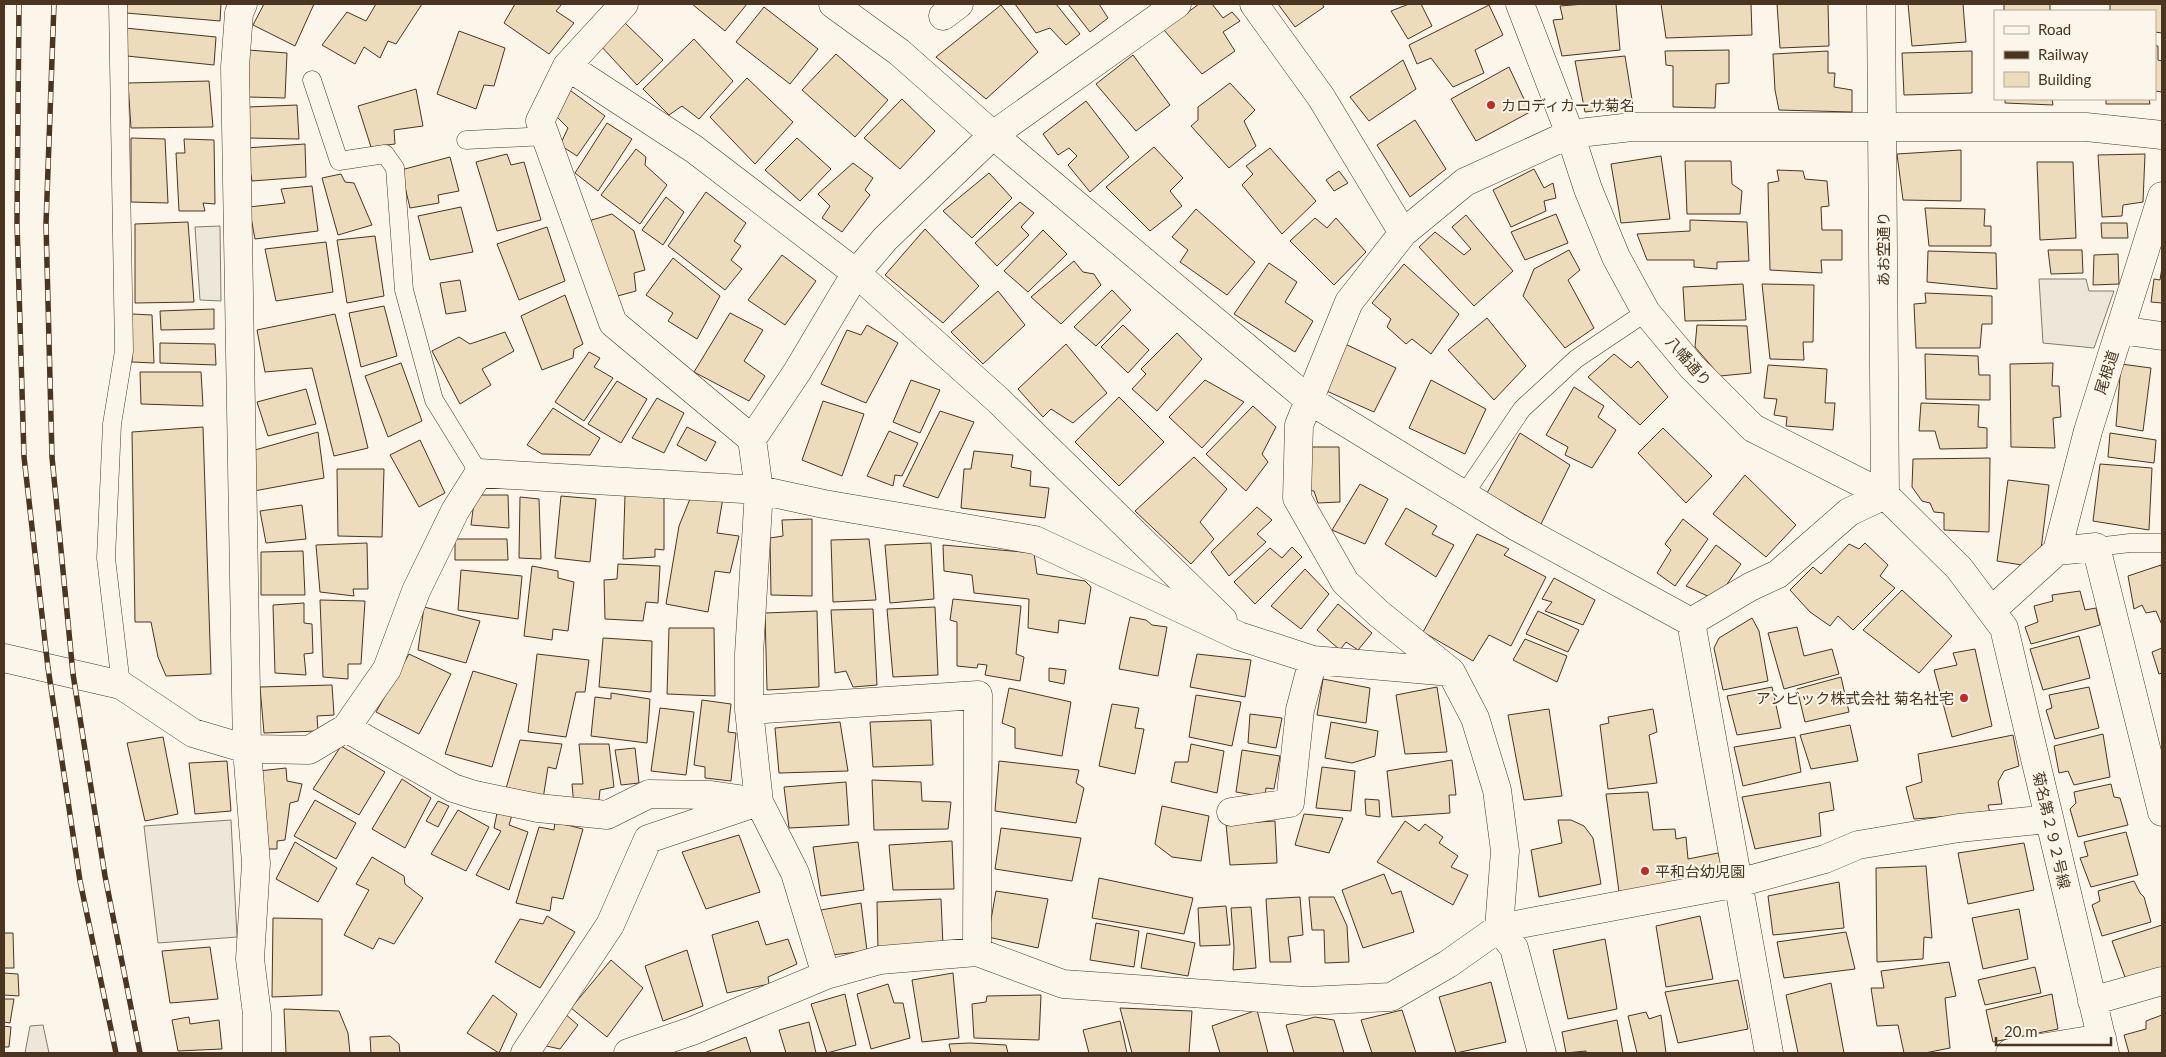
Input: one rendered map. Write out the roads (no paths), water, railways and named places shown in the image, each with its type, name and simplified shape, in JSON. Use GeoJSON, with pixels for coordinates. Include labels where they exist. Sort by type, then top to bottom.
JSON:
{"type":"FeatureCollection","features":[{"type":"Feature","properties":{"kind":"street"},"geometry":{"type":"LineString","coordinates":[[243,4],[239,13],[234,67],[246,749],[256,863],[250,959],[258,1014],[258,1053]]}},
{"type":"Feature","properties":{"kind":"street"},"geometry":{"type":"LineString","coordinates":[[624,4],[567,66],[540,121],[613,323],[752,439]]}},
{"type":"Feature","properties":{"kind":"street"},"geometry":{"type":"LineString","coordinates":[[833,4],[904,48],[993,135],[1309,400],[1463,496],[1691,622]]}},
{"type":"Feature","properties":{"kind":"street"},"geometry":{"type":"LineString","coordinates":[[826,975],[795,873],[759,802],[749,710],[749,654],[759,490],[752,439],[797,372],[856,273],[885,240],[993,135],[1177,4]]}},
{"type":"Feature","properties":{"kind":"street"},"geometry":{"type":"LineString","coordinates":[[1254,4],[1321,96],[1402,233]]}},
{"type":"Feature","properties":{"kind":"street","name":"八幡通り"},"geometry":{"type":"LineString","coordinates":[[1520,4],[1570,134],[1588,189],[1616,257],[1646,312],[1692,367],[1753,428],[1885,494],[1959,568],[1992,610]]}},
{"type":"Feature","properties":{"kind":"street","name":"あお空通り"},"geometry":{"type":"LineString","coordinates":[[1881,4],[1885,494]]}},
{"type":"Feature","properties":{"kind":"street"},"geometry":{"type":"LineString","coordinates":[[567,66],[694,149],[856,273],[998,400],[1239,636]]}},
{"type":"Feature","properties":{"kind":"street"},"geometry":{"type":"LineString","coordinates":[[1542,1053],[1514,948],[1499,928],[1504,851],[1497,790],[1475,718],[1451,672],[1378,613],[1345,582],[1297,498],[1299,425],[1348,302],[1402,233],[1465,182],[1570,134],[1632,127],[2086,127],[2162,135]]}},
{"type":"Feature","properties":{"kind":"street","name":"尾根道"},"geometry":{"type":"LineString","coordinates":[[2057,551],[2088,431],[2162,196]]}},
{"type":"Feature","properties":{"kind":"street"},"geometry":{"type":"LineString","coordinates":[[2120,330],[2162,336]]}},
{"type":"Feature","properties":{"kind":"street"},"geometry":{"type":"LineString","coordinates":[[4,658],[121,685],[193,733],[246,749],[309,750],[346,728],[388,669],[416,591],[455,510],[479,473],[759,490],[824,504],[1035,540],[1239,636],[1313,660],[1451,672]]}},
{"type":"Feature","properties":{"kind":"street"},"geometry":{"type":"LineString","coordinates":[[1691,622],[1750,587],[1778,574],[1850,512],[1885,494]]}},
{"type":"Feature","properties":{"kind":"street"},"geometry":{"type":"LineString","coordinates":[[1992,610],[2057,551],[2096,547],[2162,812]]}},
{"type":"Feature","properties":{"kind":"street","name":"菊名第２９２号線"},"geometry":{"type":"LineString","coordinates":[[1992,610],[2004,628],[2103,1045]]}},
{"type":"Feature","properties":{"kind":"street"},"geometry":{"type":"LineString","coordinates":[[1691,622],[1769,1053]]}},
{"type":"Feature","properties":{"kind":"street"},"geometry":{"type":"LineString","coordinates":[[1231,812],[1290,803],[1300,710],[1313,660]]}},
{"type":"Feature","properties":{"kind":"street"},"geometry":{"type":"LineString","coordinates":[[749,710],[978,695],[976,952]]}},
{"type":"Feature","properties":{"kind":"street"},"geometry":{"type":"LineString","coordinates":[[346,728],[453,788],[475,795],[538,808],[607,815],[649,794],[711,795],[759,802]]}},
{"type":"Feature","properties":{"kind":"street"},"geometry":{"type":"LineString","coordinates":[[525,1053],[610,925],[648,839],[759,802]]}},
{"type":"Feature","properties":{"kind":"street"},"geometry":{"type":"LineString","coordinates":[[628,1053],[692,1031],[826,975],[880,960],[976,952],[1063,984],[1306,1001],[1391,996],[1448,964],[1499,928],[1738,883],[1825,858],[1858,845],[1958,828],[2049,819]]}},
{"type":"Feature","properties":{"kind":"street"},"geometry":{"type":"LineString","coordinates":[[2092,1001],[2162,981]]}},
{"type":"Feature","properties":{"kind":"street"},"geometry":{"type":"LineString","coordinates":[[2010,1053],[2103,1045]]}},
{"type":"Feature","properties":{"kind":"lane"},"geometry":{"type":"LineString","coordinates":[[118,4],[124,351],[112,424],[106,558],[121,685]]}},
{"type":"Feature","properties":{"kind":"lane"},"geometry":{"type":"LineString","coordinates":[[312,80],[339,161],[385,154],[395,168],[404,290],[434,400],[479,473]]}},
{"type":"Feature","properties":{"kind":"lane"},"geometry":{"type":"LineString","coordinates":[[466,140],[546,136]]}},
{"type":"Feature","properties":{"kind":"lane"},"geometry":{"type":"LineString","coordinates":[[1463,496],[1522,409],[1576,359],[1646,312]]}},
{"type":"Feature","properties":{"kind":"lane"},"geometry":{"type":"LineString","coordinates":[[2096,547],[2130,543],[2162,543]]}},
{"type":"Feature","properties":{"kind":"railway"},"geometry":{"type":"LineString","coordinates":[[19,4],[17,223],[24,457],[48,668],[80,881],[116,1053]]}},
{"type":"Feature","properties":{"kind":"railway"},"geometry":{"type":"LineString","coordinates":[[54,4],[46,224],[52,457],[73,674],[105,876],[140,1053]]}},
{"type":"Feature","properties":{"kind":"place","name":"カロディカーサ菊名"},"geometry":{"type":"Point","coordinates":[1491,105]}},
{"type":"Feature","properties":{"kind":"place","name":"アンビック株式会社 菊名社宅"},"geometry":{"type":"Point","coordinates":[1964,698]}},
{"type":"Feature","properties":{"kind":"place","name":"平和台幼児園"},"geometry":{"type":"Point","coordinates":[1645,871]}}]}
